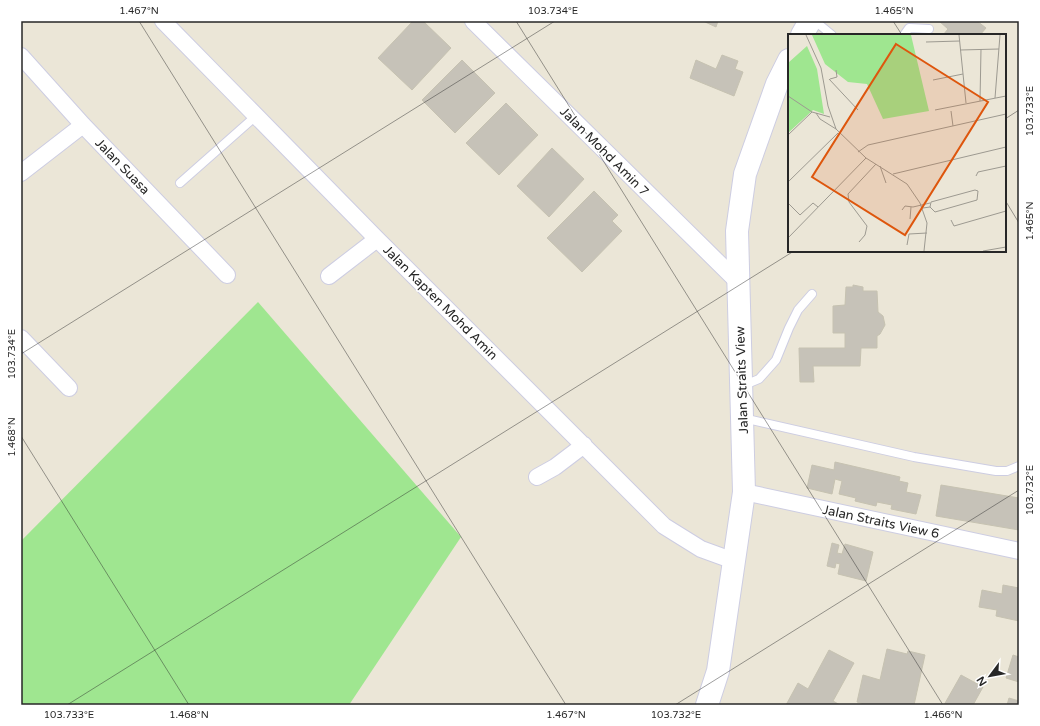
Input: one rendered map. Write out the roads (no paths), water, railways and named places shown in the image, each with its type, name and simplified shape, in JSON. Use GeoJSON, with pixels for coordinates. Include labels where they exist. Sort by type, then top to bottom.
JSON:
{"type":"FeatureCollection","features":[{"type":"Feature","properties":{"kind":"street","name":"Jalan Kapten Mohd Amin"},"geometry":{"type":"LineString","coordinates":[[164,21],[377,239],[664,526],[701,549],[734,561]]}},
{"type":"Feature","properties":{"kind":"street","name":"Jalan Mohd Amin 7"},"geometry":{"type":"LineString","coordinates":[[473,21],[737,281]]}},
{"type":"Feature","properties":{"kind":"street"},"geometry":{"type":"LineString","coordinates":[[803,34],[810,21]]}},
{"type":"Feature","properties":{"kind":"street","name":"Jalan Suasa"},"geometry":{"type":"LineString","coordinates":[[21,56],[84,125],[227,275]]}},
{"type":"Feature","properties":{"kind":"street","name":"Jalan Straits View"},"geometry":{"type":"LineString","coordinates":[[707,705],[718,671],[744,492],[737,281],[737,231],[745,174],[777,84],[788,62]]}},
{"type":"Feature","properties":{"kind":"street"},"geometry":{"type":"LineString","coordinates":[[21,173],[84,125]]}},
{"type":"Feature","properties":{"kind":"street"},"geometry":{"type":"LineString","coordinates":[[329,276],[377,239]]}},
{"type":"Feature","properties":{"kind":"street"},"geometry":{"type":"LineString","coordinates":[[21,338],[70,388]]}},
{"type":"Feature","properties":{"kind":"street"},"geometry":{"type":"LineString","coordinates":[[537,476],[555,467],[584,445]]}},
{"type":"Feature","properties":{"kind":"street","name":"Jalan Straits View 6"},"geometry":{"type":"LineString","coordinates":[[744,492],[1019,551]]}},
{"type":"Feature","properties":{"kind":"lane"},"geometry":{"type":"LineString","coordinates":[[815,21],[831,34]]}},
{"type":"Feature","properties":{"kind":"lane"},"geometry":{"type":"LineString","coordinates":[[905,34],[909,28],[929,29]]}},
{"type":"Feature","properties":{"kind":"lane"},"geometry":{"type":"LineString","coordinates":[[180,183],[257,115]]}},
{"type":"Feature","properties":{"kind":"lane"},"geometry":{"type":"LineString","coordinates":[[741,386],[759,379],[776,360],[798,310],[812,294]]}},
{"type":"Feature","properties":{"kind":"lane"},"geometry":{"type":"LineString","coordinates":[[742,418],[922,458],[996,471],[1007,471],[1019,466]]}}]}
